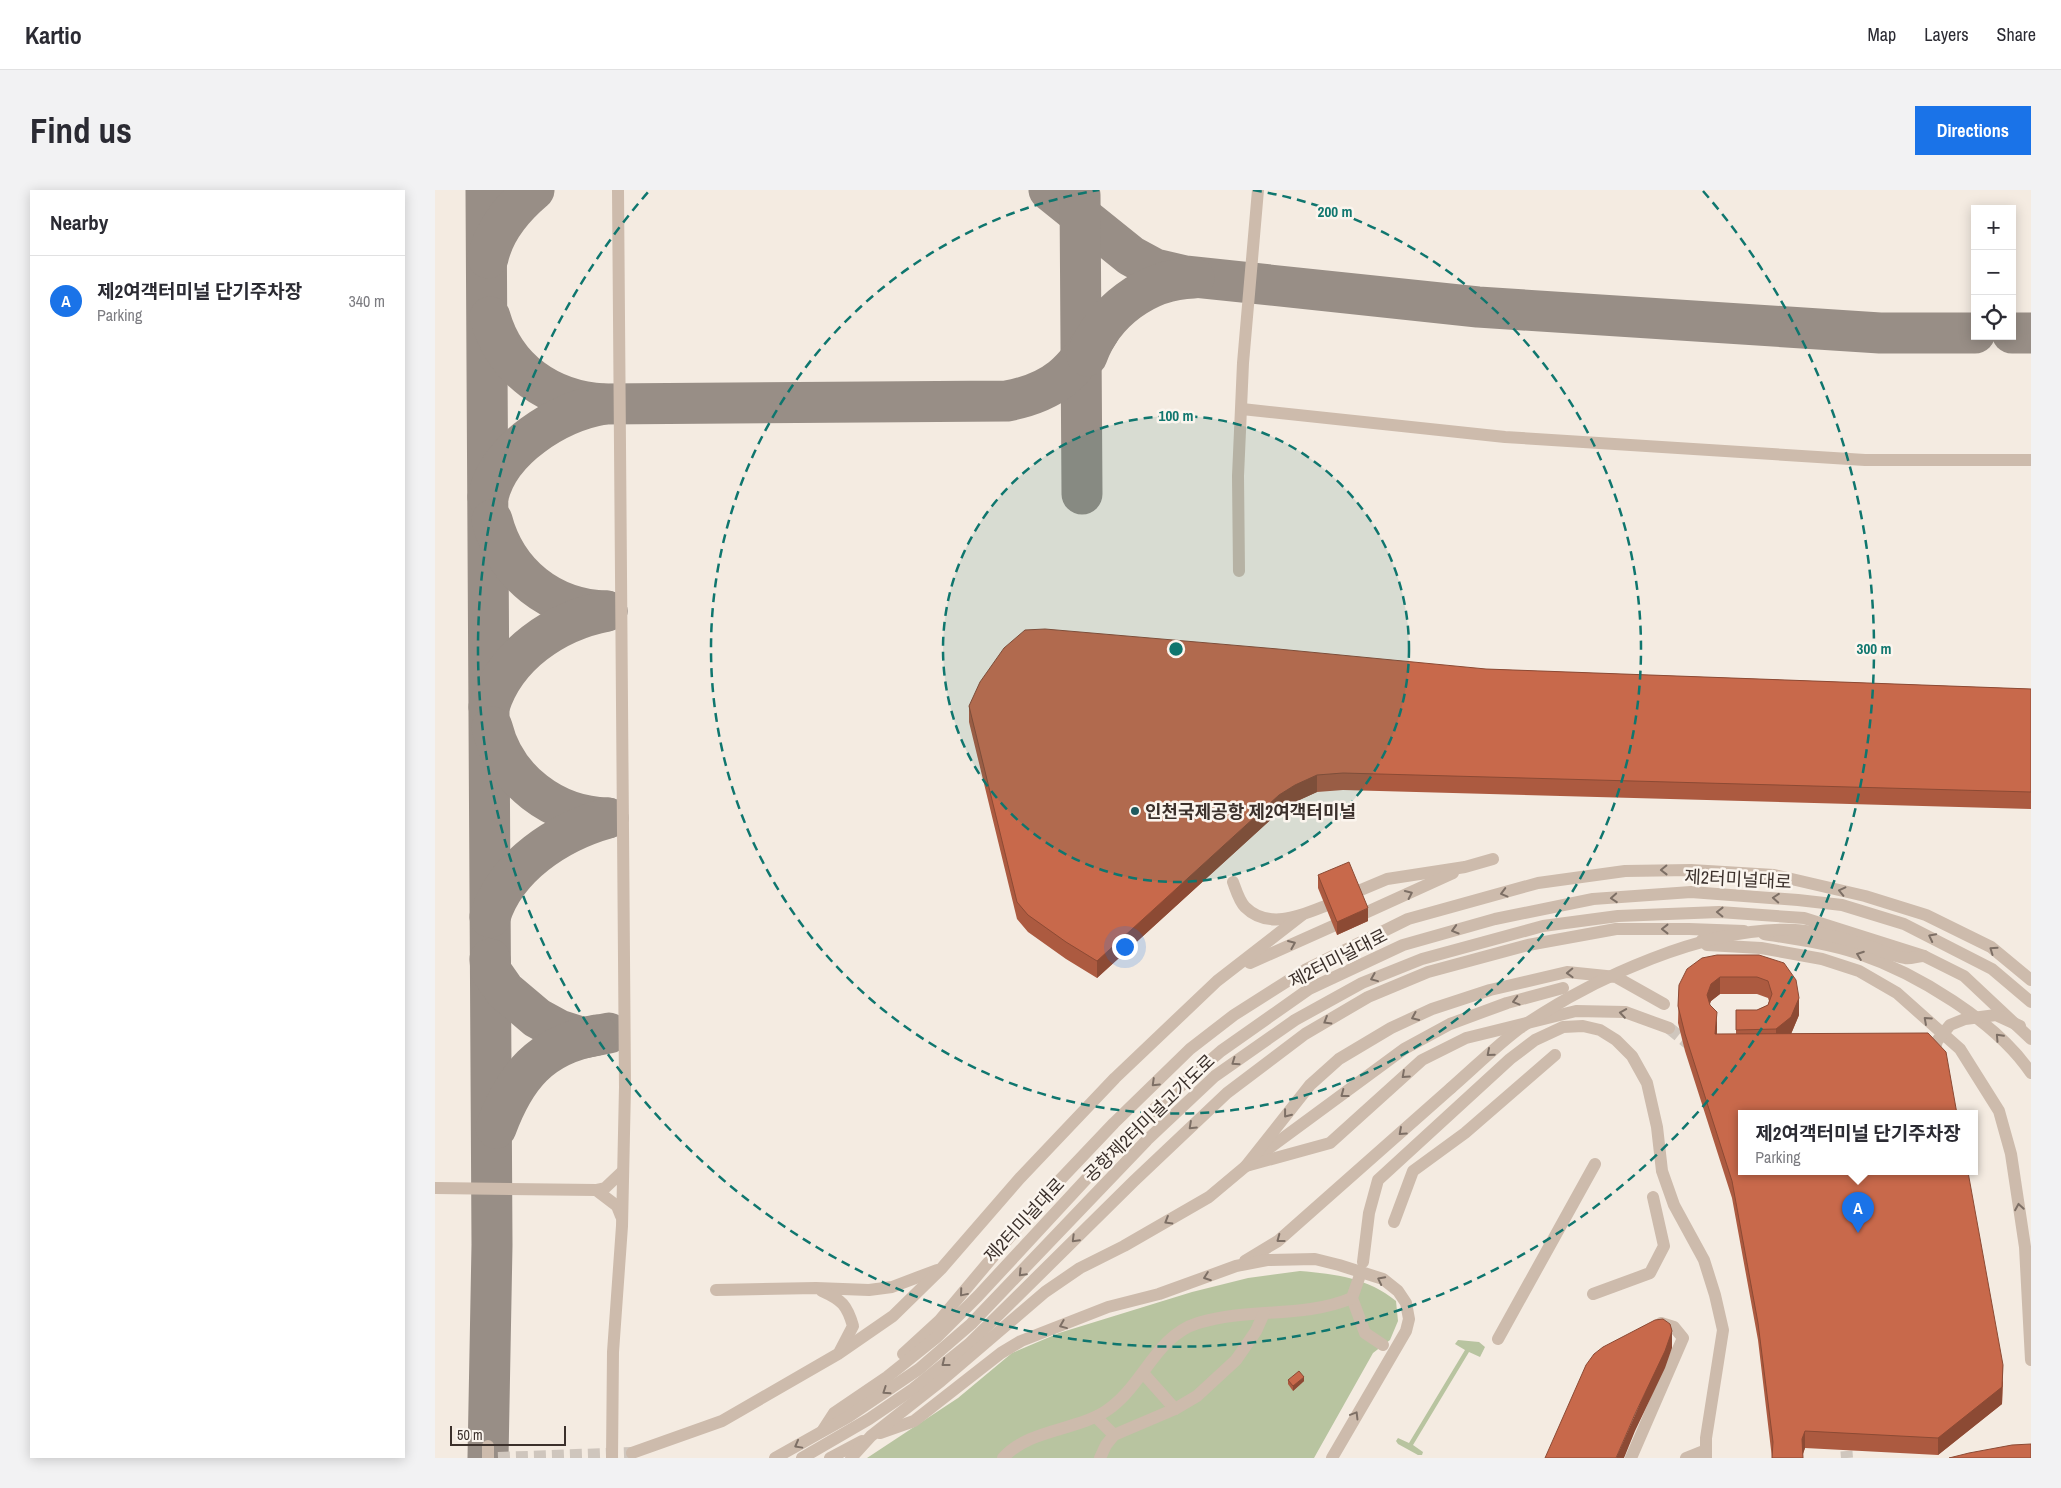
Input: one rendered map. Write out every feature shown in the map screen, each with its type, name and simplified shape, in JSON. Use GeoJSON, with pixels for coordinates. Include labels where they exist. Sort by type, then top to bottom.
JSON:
{"type":"FeatureCollection","features":[{"type":"Feature","properties":{"kind":"street"},"geometry":{"type":"LineString","coordinates":[[612,1458],[613,1352],[622,1226],[625,1077],[619,190]]}},
{"type":"Feature","properties":{"kind":"street"},"geometry":{"type":"LineString","coordinates":[[1239,571],[1238,476],[1243,363],[1258,190]]}},
{"type":"Feature","properties":{"kind":"street"},"geometry":{"type":"LineString","coordinates":[[1242,409],[1505,437],[1865,460],[2031,460]]}},
{"type":"Feature","properties":{"kind":"street"},"geometry":{"type":"LineString","coordinates":[[1356,892],[1387,879],[1465,867],[1493,859]]}},
{"type":"Feature","properties":{"kind":"street"},"geometry":{"type":"LineString","coordinates":[[1365,913],[1465,867]]}},
{"type":"Feature","properties":{"kind":"street","name":"공항제2터미널고가도로"},"geometry":{"type":"LineString","coordinates":[[852,1400],[858,1387],[902,1355],[939,1321],[1039,1202],[1114,1123],[1190,1049],[1234,1015],[1305,970],[1408,919],[1538,883],[1625,871],[1691,870],[1774,875],[1865,896],[1925,915],[1991,947],[2031,980]]}},
{"type":"Feature","properties":{"kind":"street"},"geometry":{"type":"LineString","coordinates":[[1233,882],[1244,906],[1255,914],[1276,921],[1302,915],[1325,906]]}},
{"type":"Feature","properties":{"kind":"street","name":"제2터미널대로"},"geometry":{"type":"LineString","coordinates":[[775,1458],[822,1432],[834,1413],[887,1377],[937,1337],[1153,1110],[1221,1051],[1309,989],[1403,945],[1495,919],[1593,899],[1691,892],[1798,900],[1842,905],[1904,924],[1992,969],[2031,1002]]}},
{"type":"Feature","properties":{"kind":"street","name":"공항제2터미널고가도로"},"geometry":{"type":"LineString","coordinates":[[822,1432],[848,1417],[919,1369],[971,1324],[1147,1140],[1215,1076],[1295,1020],[1362,983],[1422,959],[1543,926],[1619,916],[1710,912],[1805,918],[1924,956],[1964,976],[2031,1039]]}},
{"type":"Feature","properties":{"kind":"street"},"geometry":{"type":"LineString","coordinates":[[632,1453],[722,1421],[839,1354],[893,1316],[941,1268],[1075,1118],[1217,981],[1302,915]]}},
{"type":"Feature","properties":{"kind":"street"},"geometry":{"type":"LineString","coordinates":[[1217,981],[1265,955],[1333,926]]}},
{"type":"Feature","properties":{"kind":"street"},"geometry":{"type":"LineString","coordinates":[[802,1458],[869,1419],[913,1389],[969,1344],[1134,1181],[1227,1093],[1305,1034],[1368,997],[1428,972],[1528,945],[1617,929],[1735,930],[1781,937],[1857,953],[1926,984],[1989,1026],[2031,1073]]}},
{"type":"Feature","properties":{"kind":"street"},"geometry":{"type":"LineString","coordinates":[[1689,929],[1707,945],[1761,948],[1822,959],[1859,971],[1897,993],[1960,1049],[1999,1111],[2011,1154],[2025,1247],[2031,1360]]}},
{"type":"Feature","properties":{"kind":"street"},"geometry":{"type":"LineString","coordinates":[[1236,1266],[1278,1241],[1518,1030],[1550,1008],[1620,973],[1706,940],[1732,934],[1774,930],[1798,930],[1859,943],[1905,958],[1924,956]]}},
{"type":"Feature","properties":{"kind":"street"},"geometry":{"type":"LineString","coordinates":[[1246,1166],[1310,1085],[1339,1059],[1391,1028],[1432,1010],[1490,990],[1567,972],[1616,977],[1664,1004]]}},
{"type":"Feature","properties":{"kind":"street"},"geometry":{"type":"LineString","coordinates":[[851,1458],[871,1436],[941,1381],[1045,1292],[1080,1268],[1124,1246],[1209,1197],[1246,1166],[1404,1049],[1450,1024],[1507,1003],[1563,988]]}},
{"type":"Feature","properties":{"kind":"street"},"geometry":{"type":"LineString","coordinates":[[1246,1166],[1330,1144],[1422,1060],[1466,1038],[1576,1011],[1625,1012],[1669,1028]]}},
{"type":"Feature","properties":{"kind":"street"},"geometry":{"type":"LineString","coordinates":[[1933,1055],[1937,1041],[1950,1025],[1965,1018],[1996,1015],[2019,1026]]}},
{"type":"Feature","properties":{"kind":"street"},"geometry":{"type":"LineString","coordinates":[[1363,1262],[1369,1213],[1378,1180],[1510,1059],[1535,1040],[1563,1027],[1583,1026],[1600,1030],[1616,1040],[1632,1056],[1647,1083],[1657,1127],[1662,1172],[1674,1205],[1704,1260],[1723,1330],[1711,1403],[1706,1454],[1686,1458]]}},
{"type":"Feature","properties":{"kind":"street"},"geometry":{"type":"LineString","coordinates":[[1394,1222],[1413,1171],[1465,1133],[1555,1056]]}},
{"type":"Feature","properties":{"kind":"street"},"geometry":{"type":"LineString","coordinates":[[1498,1339],[1595,1164]]}},
{"type":"Feature","properties":{"kind":"street"},"geometry":{"type":"LineString","coordinates":[[435,1188],[596,1190],[605,1188],[623,1171]]}},
{"type":"Feature","properties":{"kind":"street"},"geometry":{"type":"LineString","coordinates":[[596,1190],[617,1206],[622,1226]]}},
{"type":"Feature","properties":{"kind":"street"},"geometry":{"type":"LineString","coordinates":[[1593,1294],[1650,1273],[1664,1246],[1653,1197]]}},
{"type":"Feature","properties":{"kind":"street"},"geometry":{"type":"LineString","coordinates":[[830,1458],[871,1436],[914,1421],[1001,1353],[1021,1341],[1108,1307],[1159,1294],[1236,1266],[1291,1258],[1315,1259],[1383,1279],[1398,1291],[1405,1303],[1409,1319],[1406,1331],[1331,1458]]}},
{"type":"Feature","properties":{"kind":"street"},"geometry":{"type":"LineString","coordinates":[[716,1290],[815,1288],[869,1290],[893,1287],[941,1268]]}},
{"type":"Feature","properties":{"kind":"street"},"geometry":{"type":"LineString","coordinates":[[1359,1278],[1352,1298],[1365,1333],[1383,1345]]}},
{"type":"Feature","properties":{"kind":"street"},"geometry":{"type":"LineString","coordinates":[[815,1288],[840,1299],[849,1312],[853,1326],[839,1354]]}},
{"type":"Feature","properties":{"kind":"street"},"geometry":{"type":"LineString","coordinates":[[1003,1458],[1021,1444],[1096,1416],[1107,1410],[1130,1391],[1173,1336],[1197,1323],[1224,1317],[1314,1310],[1333,1306],[1352,1298]]}},
{"type":"Feature","properties":{"kind":"street"},"geometry":{"type":"LineString","coordinates":[[1100,1458],[1106,1445],[1114,1435],[1175,1408],[1197,1396],[1236,1360],[1257,1331],[1264,1313]]}},
{"type":"Feature","properties":{"kind":"street"},"geometry":{"type":"LineString","coordinates":[[1631,1458],[1683,1338],[1674,1327],[1661,1323]]}},
{"type":"Feature","properties":{"kind":"street"},"geometry":{"type":"LineString","coordinates":[[1143,1373],[1175,1408]]}},
{"type":"Feature","properties":{"kind":"street"},"geometry":{"type":"LineString","coordinates":[[1096,1416],[1114,1435]]}},
{"type":"Feature","properties":{"kind":"green space"},"geometry":{"type":"Polygon","coordinates":[[[1300,1271],[1351,1278],[1374,1287],[1396,1301],[1398,1321],[1390,1340],[1373,1353],[1314,1458],[867,1458],[958,1398],[1012,1353],[1059,1333],[1192,1292],[1248,1278],[1300,1271]]]}},
{"type":"Feature","properties":{"kind":"green space"},"geometry":{"type":"Polygon","coordinates":[[[1458,1340],[1479,1342],[1485,1347],[1480,1357],[1469,1352],[1413,1445],[1423,1452],[1422,1455],[1418,1455],[1396,1441],[1398,1438],[1409,1443],[1465,1350],[1455,1344],[1458,1340]]]}},
{"type":"Feature","properties":{"kind":"building","name":"인천국제공항 제2여객터미널"},"geometry":{"type":"Polygon","coordinates":[[[1045,629],[1486,669],[2031,689],[2031,792],[1343,773],[1317,775],[1279,795],[1097,961],[1028,915],[1017,902],[969,706],[980,682],[1004,648],[1025,630],[1045,629]]]}},
{"type":"Feature","properties":{"kind":"building"},"geometry":{"type":"Polygon","coordinates":[[[1349,862],[1368,908],[1337,922],[1318,875],[1349,862]]]}},
{"type":"Feature","properties":{"kind":"building"},"geometry":{"type":"Polygon","coordinates":[[[1717,955],[1759,955],[1784,963],[1796,980],[1799,998],[1791,1017],[1776,1029],[1736,1030],[1736,1010],[1757,1010],[1768,1005],[1772,994],[1768,981],[1757,977],[1720,977],[1711,984],[1707,995],[1710,1005],[1717,1012],[1715,1034],[1928,1033],[1946,1052],[1956,1110],[1738,1110],[1738,1175],[1969,1175],[2003,1365],[2002,1387],[1938,1438],[1805,1431],[1802,1439],[1803,1458],[1772,1458],[1773,1442],[1758,1323],[1732,1181],[1685,1034],[1678,1006],[1679,985],[1687,969],[1702,958],[1717,955]]]}},
{"type":"Feature","properties":{"kind":"building"},"geometry":{"type":"Polygon","coordinates":[[[1663,1319],[1670,1324],[1672,1331],[1665,1351],[1616,1458],[1545,1458],[1586,1365],[1594,1354],[1603,1347],[1655,1320],[1663,1319]]]}},
{"type":"Feature","properties":{"kind":"building"},"geometry":{"type":"Polygon","coordinates":[[[1299,1371],[1304,1377],[1293,1386],[1288,1380],[1299,1371]]]}},
{"type":"Feature","properties":{"kind":"building"},"geometry":{"type":"Polygon","coordinates":[[[2031,1444],[2031,1458],[1949,1458],[2012,1445],[2031,1444]]]}},
{"type":"Feature","properties":{"kind":"taxiway"},"geometry":{"type":"LineString","coordinates":[[486,190],[492,1245],[488,1458]]}},
{"type":"Feature","properties":{"kind":"taxiway"},"geometry":{"type":"LineString","coordinates":[[488,258],[495,238],[506,220],[534,190]]}},
{"type":"Feature","properties":{"kind":"taxiway"},"geometry":{"type":"LineString","coordinates":[[1049,190],[1131,256],[1155,269],[1185,276],[1478,307],[1880,333],[1971,333]]}},
{"type":"Feature","properties":{"kind":"taxiway"},"geometry":{"type":"LineString","coordinates":[[1080,195],[1082,494]]}},
{"type":"Feature","properties":{"kind":"taxiway"},"geometry":{"type":"LineString","coordinates":[[1087,356],[1094,340],[1104,325],[1115,312],[1129,301],[1159,284],[1194,278]]}},
{"type":"Feature","properties":{"kind":"taxiway"},"geometry":{"type":"LineString","coordinates":[[490,317],[497,336],[507,353],[518,367],[532,379],[566,397],[584,402],[604,404],[1007,401],[1038,392],[1062,378],[1081,358],[1099,332]]}},
{"type":"Feature","properties":{"kind":"taxiway"},"geometry":{"type":"LineString","coordinates":[[2016,333],[2031,333]]}},
{"type":"Feature","properties":{"kind":"taxiway"},"geometry":{"type":"LineString","coordinates":[[488,497],[494,479],[504,463],[517,448],[533,435],[568,415],[604,404]]}},
{"type":"Feature","properties":{"kind":"taxiway"},"geometry":{"type":"LineString","coordinates":[[492,520],[508,557],[534,585],[550,596],[567,604],[607,611]]}},
{"type":"Feature","properties":{"kind":"taxiway"},"geometry":{"type":"LineString","coordinates":[[489,707],[507,671],[535,643],[569,623],[607,611]]}},
{"type":"Feature","properties":{"kind":"taxiway"},"geometry":{"type":"LineString","coordinates":[[492,727],[508,763],[520,779],[535,792],[551,803],[569,811],[588,816],[608,818]]}},
{"type":"Feature","properties":{"kind":"taxiway"},"geometry":{"type":"LineString","coordinates":[[490,917],[508,882],[536,854],[571,832],[608,818]]}},
{"type":"Feature","properties":{"kind":"taxiway"},"geometry":{"type":"LineString","coordinates":[[490,959],[491,971],[505,991],[537,1018],[559,1030],[584,1038],[609,1033]]}},
{"type":"Feature","properties":{"kind":"taxiway"},"geometry":{"type":"LineString","coordinates":[[496,1128],[512,1093],[532,1066],[545,1055],[560,1047],[597,1035]]}},
{"type":"Feature","properties":{"kind":"tunnel"},"geometry":{"type":"LineString","coordinates":[[1669,1028],[1695,1049]]}},
{"type":"Feature","properties":{"kind":"tunnel"},"geometry":{"type":"LineString","coordinates":[[1845,1433],[1847,1458]]}},
{"type":"Feature","properties":{"kind":"tunnel"},"geometry":{"type":"LineString","coordinates":[[498,1458],[632,1453]]}},
{"type":"Feature","properties":{"kind":"place","name":"인천국제공항 제2여객터미널"},"geometry":{"type":"Point","coordinates":[1135,811]}},
{"type":"Feature","properties":{"kind":"place","name":"제2여객터미널 단기주차장"},"geometry":{"type":"Point","coordinates":[1858,1233]}}]}
